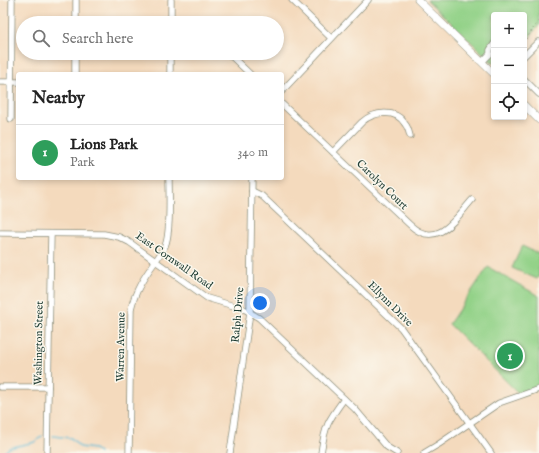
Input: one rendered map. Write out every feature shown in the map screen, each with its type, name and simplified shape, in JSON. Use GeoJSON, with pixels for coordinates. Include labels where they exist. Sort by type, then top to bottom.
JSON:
{"type":"FeatureCollection","features":[{"type":"Feature","properties":{"kind":"main road"},"geometry":{"type":"LineString","coordinates":[[418,0],[491,71]]}},
{"type":"Feature","properties":{"kind":"main road"},"geometry":{"type":"LineString","coordinates":[[527,108],[539,120]]}},
{"type":"Feature","properties":{"kind":"street"},"geometry":{"type":"LineString","coordinates":[[11,119],[12,0]]}},
{"type":"Feature","properties":{"kind":"street"},"geometry":{"type":"LineString","coordinates":[[76,0],[76,16]]}},
{"type":"Feature","properties":{"kind":"street"},"geometry":{"type":"LineString","coordinates":[[171,0],[171,16]]}},
{"type":"Feature","properties":{"kind":"street"},"geometry":{"type":"LineString","coordinates":[[292,0],[332,38]]}},
{"type":"Feature","properties":{"kind":"street"},"geometry":{"type":"LineString","coordinates":[[284,89],[368,0]]}},
{"type":"Feature","properties":{"kind":"street"},"geometry":{"type":"LineString","coordinates":[[527,53],[538,42]]}},
{"type":"Feature","properties":{"kind":"street"},"geometry":{"type":"LineString","coordinates":[[482,62],[491,55]]}},
{"type":"Feature","properties":{"kind":"street"},"geometry":{"type":"LineString","coordinates":[[75,60],[75,72]]}},
{"type":"Feature","properties":{"kind":"street"},"geometry":{"type":"LineString","coordinates":[[170,60],[170,72]]}},
{"type":"Feature","properties":{"kind":"street"},"geometry":{"type":"LineString","coordinates":[[235,60],[248,72]]}},
{"type":"Feature","properties":{"kind":"street"},"geometry":{"type":"LineString","coordinates":[[0,82],[16,82]]}},
{"type":"Feature","properties":{"kind":"street"},"geometry":{"type":"LineString","coordinates":[[527,82],[539,94]]}},
{"type":"Feature","properties":{"kind":"street","name":"Carolyn Court"},"geometry":{"type":"LineString","coordinates":[[284,106],[414,229],[423,234],[433,235],[442,231],[472,200]]}},
{"type":"Feature","properties":{"kind":"street"},"geometry":{"type":"LineString","coordinates":[[333,152],[362,122],[376,113],[386,113],[398,117],[406,124],[410,136]]}},
{"type":"Feature","properties":{"kind":"street","name":"Warren Avenue"},"geometry":{"type":"LineString","coordinates":[[129,453],[131,309],[138,289],[164,248],[167,239],[169,180]]}},
{"type":"Feature","properties":{"kind":"street","name":"Ralph Drive"},"geometry":{"type":"LineString","coordinates":[[230,453],[250,312],[252,180]]}},
{"type":"Feature","properties":{"kind":"street","name":"Ellynn Drive"},"geometry":{"type":"LineString","coordinates":[[252,191],[262,196],[401,328],[491,453]]}},
{"type":"Feature","properties":{"kind":"street","name":"East Cornwall Road"},"geometry":{"type":"LineString","coordinates":[[0,233],[104,234],[129,242],[207,298],[250,312],[259,318],[365,420],[387,447],[397,453]]}},
{"type":"Feature","properties":{"kind":"street","name":"Washington Street"},"geometry":{"type":"LineString","coordinates":[[47,453],[51,234]]}},
{"type":"Feature","properties":{"kind":"street"},"geometry":{"type":"LineString","coordinates":[[0,387],[48,387]]}},
{"type":"Feature","properties":{"kind":"street"},"geometry":{"type":"LineString","coordinates":[[424,453],[499,403],[539,389]]}},
{"type":"Feature","properties":{"kind":"street"},"geometry":{"type":"LineString","coordinates":[[321,453],[326,425],[344,399]]}},
{"type":"Feature","properties":{"kind":"path"},"geometry":{"type":"LineString","coordinates":[[527,39],[539,20]]}},
{"type":"Feature","properties":{"kind":"green space"},"geometry":{"type":"Polygon","coordinates":[[[427,0],[539,0],[539,25],[527,40],[527,12],[491,12],[491,61],[427,0]]]}},
{"type":"Feature","properties":{"kind":"green space"},"geometry":{"type":"Polygon","coordinates":[[[522,246],[539,254],[539,275],[537,279],[512,268],[522,246]]]}},
{"type":"Feature","properties":{"kind":"green space"},"geometry":{"type":"Polygon","coordinates":[[[488,267],[539,296],[539,389],[520,395],[449,324],[488,267]]]}},
{"type":"Feature","properties":{"kind":"waterway"},"geometry":{"type":"LineString","coordinates":[[4,453],[9,448],[35,442],[42,436]]}},
{"type":"Feature","properties":{"kind":"waterway"},"geometry":{"type":"LineString","coordinates":[[53,436],[71,438],[80,447],[94,449],[99,453]]}},
{"type":"Feature","properties":{"kind":"place","name":"Lions Park"},"geometry":{"type":"Point","coordinates":[510,356]}}]}
